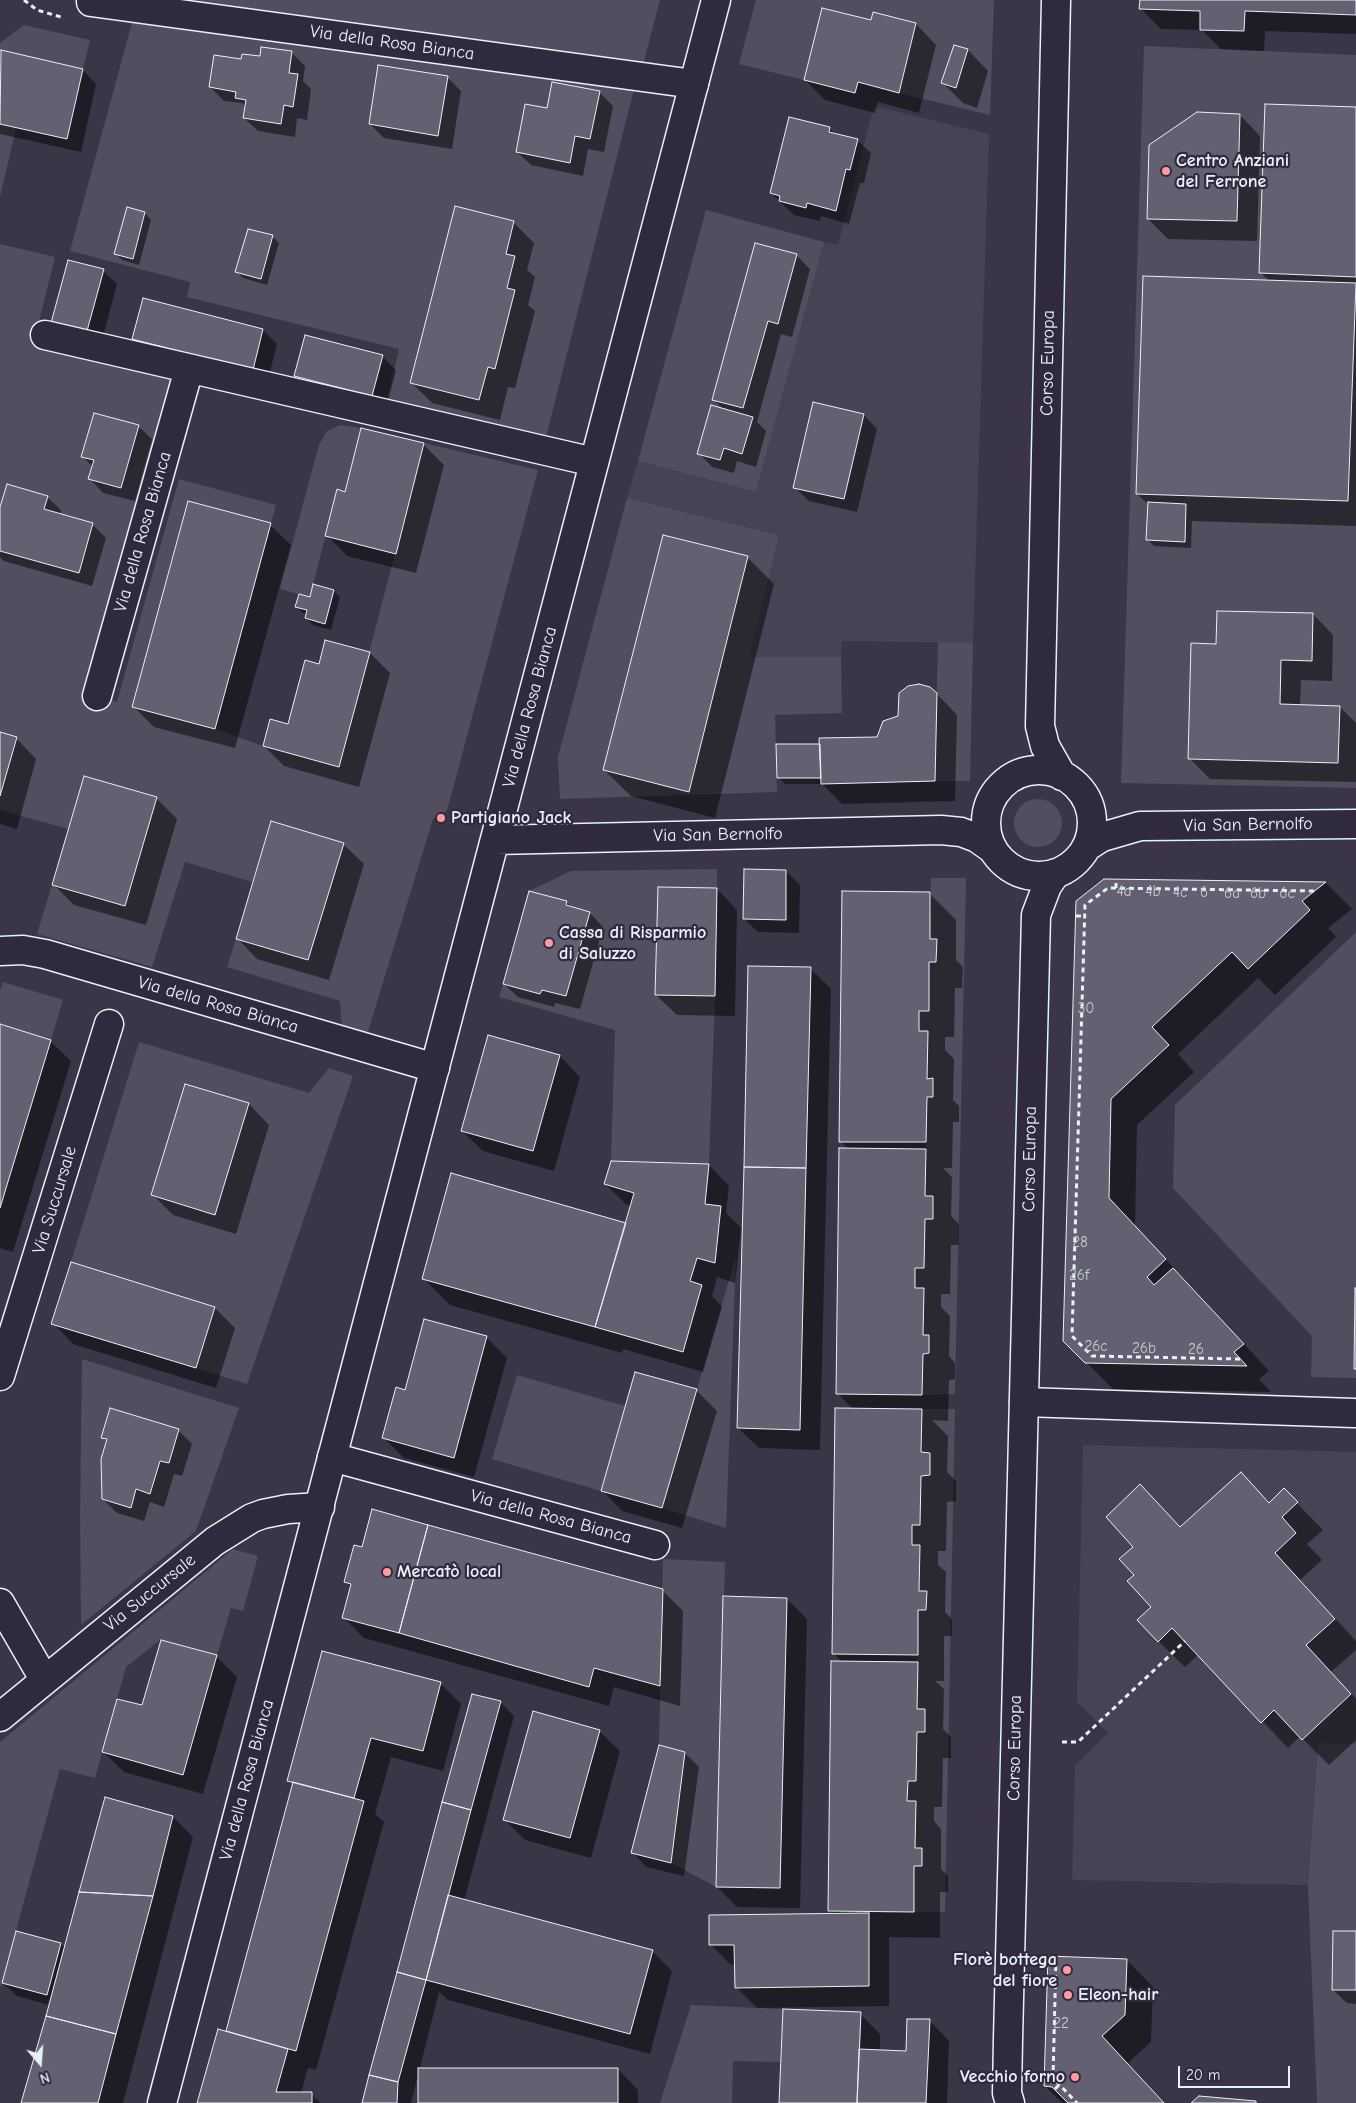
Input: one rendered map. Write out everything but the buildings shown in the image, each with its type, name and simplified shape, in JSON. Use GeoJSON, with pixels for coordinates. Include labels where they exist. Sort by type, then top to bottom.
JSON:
{"type":"FeatureCollection","features":[{"type":"Feature","properties":{"kind":"street","name":"Via della Rosa Bianca"},"geometry":{"type":"LineString","coordinates":[[162,2103],[716,0]]}},
{"type":"Feature","properties":{"kind":"street","name":"Corso Europa"},"geometry":{"type":"LineString","coordinates":[[1056,0],[1040,726],[1045,746],[1062,776]]}},
{"type":"Feature","properties":{"kind":"street","name":"Via della Rosa Bianca"},"geometry":{"type":"LineString","coordinates":[[91,2],[694,84]]}},
{"type":"Feature","properties":{"kind":"street"},"geometry":{"type":"LineString","coordinates":[[45,335],[594,462]]}},
{"type":"Feature","properties":{"kind":"street","name":"Via della Rosa Bianca"},"geometry":{"type":"LineString","coordinates":[[97,696],[189,368]]}},
{"type":"Feature","properties":{"kind":"street","name":"Corso Europa"},"geometry":{"type":"LineString","coordinates":[[1036,915],[1024,885],[1014,871],[1001,861],[991,848],[986,832],[986,815],[992,799],[1002,786],[1016,775],[1028,761],[1040,726]]}},
{"type":"Feature","properties":{"kind":"street","name":"Corso Europa"},"geometry":{"type":"LineString","coordinates":[[1016,775],[1035,770],[1053,772],[1070,780],[1083,793],[1091,810],[1092,828],[1088,846]]}},
{"type":"Feature","properties":{"kind":"street","name":"Via San Bernolfo"},"geometry":{"type":"LineString","coordinates":[[1088,802],[1118,821],[1140,826],[1356,824]]}},
{"type":"Feature","properties":{"kind":"street","name":"Via San Bernolfo"},"geometry":{"type":"LineString","coordinates":[[942,830],[963,824],[990,805]]}},
{"type":"Feature","properties":{"kind":"street","name":"Via San Bernolfo"},"geometry":{"type":"LineString","coordinates":[[1088,846],[1102,837],[1140,826]]}},
{"type":"Feature","properties":{"kind":"street","name":"Via San Bernolfo"},"geometry":{"type":"LineString","coordinates":[[495,840],[942,830],[961,832],[977,838],[991,848]]}},
{"type":"Feature","properties":{"kind":"street"},"geometry":{"type":"LineString","coordinates":[[1014,871],[1030,876],[1047,876],[1063,871],[1077,861],[1088,846]]}},
{"type":"Feature","properties":{"kind":"street","name":"Corso Europa"},"geometry":{"type":"LineString","coordinates":[[1006,2100],[1036,915],[1047,886],[1056,873]]}},
{"type":"Feature","properties":{"kind":"street","name":"Via della Rosa Bianca"},"geometry":{"type":"LineString","coordinates":[[0,951],[23,950],[45,954],[435,1068]]}},
{"type":"Feature","properties":{"kind":"street","name":"Via Succursale"},"geometry":{"type":"LineString","coordinates":[[0,1376],[109,1024]]}},
{"type":"Feature","properties":{"kind":"street"},"geometry":{"type":"LineString","coordinates":[[1024,1402],[1354,1413]]}},
{"type":"Feature","properties":{"kind":"street","name":"Via della Rosa Bianca"},"geometry":{"type":"LineString","coordinates":[[332,1457],[655,1545]]}},
{"type":"Feature","properties":{"kind":"street","name":"Via Succursale"},"geometry":{"type":"LineString","coordinates":[[0,1717],[44,1679],[215,1541],[234,1528],[252,1518],[275,1511],[320,1506]]}},
{"type":"Feature","properties":{"kind":"street"},"geometry":{"type":"LineString","coordinates":[[0,1603],[44,1679]]}},
{"type":"Feature","properties":{"kind":"path"},"geometry":{"type":"LineString","coordinates":[[1116,880],[1116,888]]}},
{"type":"Feature","properties":{"kind":"path"},"geometry":{"type":"LineString","coordinates":[[1240,1359],[1092,1356],[1072,1336],[1085,905],[1108,888],[1315,891]]}},
{"type":"Feature","properties":{"kind":"path"},"geometry":{"type":"LineString","coordinates":[[1076,916],[1085,916]]}},
{"type":"Feature","properties":{"kind":"path"},"geometry":{"type":"LineString","coordinates":[[1092,1356],[1092,1363]]}},
{"type":"Feature","properties":{"kind":"path"},"geometry":{"type":"LineString","coordinates":[[1062,1742],[1078,1742],[1185,1641]]}},
{"type":"Feature","properties":{"kind":"path"},"geometry":{"type":"LineString","coordinates":[[1056,1957],[1053,2078],[1077,2103]]}},
{"type":"Feature","properties":{"kind":"path"},"geometry":{"type":"LineString","coordinates":[[1054,2089],[1059,2085]]}},
{"type":"Feature","properties":{"kind":"shaded area"},"geometry":{"type":"Polygon","coordinates":[[[171,0],[660,0],[643,65],[171,0]]]}},
{"type":"Feature","properties":{"kind":"shaded area"},"geometry":{"type":"Polygon","coordinates":[[[756,0],[994,0],[990,115],[899,93],[916,23],[873,12],[871,20],[822,8],[804,80],[739,64],[756,0]]]}},
{"type":"Feature","properties":{"kind":"shaded area"},"geometry":{"type":"Polygon","coordinates":[[[133,19],[634,89],[546,437],[387,399],[399,349],[187,297],[190,282],[70,251],[133,19]]]}},
{"type":"Feature","properties":{"kind":"shaded area"},"geometry":{"type":"Polygon","coordinates":[[[24,25],[90,40],[83,69],[1,51],[0,54],[0,43],[24,25]]]}},
{"type":"Feature","properties":{"kind":"shaded area"},"geometry":{"type":"Polygon","coordinates":[[[1144,46],[1356,55],[1356,788],[1121,783],[1144,46]]]}},
{"type":"Feature","properties":{"kind":"shaded area"},"geometry":{"type":"Polygon","coordinates":[[[874,106],[989,134],[973,643],[842,641],[841,657],[750,657],[779,535],[627,498],[638,461],[756,492],[824,242],[838,245],[874,106]]]}},
{"type":"Feature","properties":{"kind":"shaded area"},"geometry":{"type":"Polygon","coordinates":[[[0,124],[16,128],[0,197],[0,124]]]}},
{"type":"Feature","properties":{"kind":"shaded area"},"geometry":{"type":"Polygon","coordinates":[[[706,210],[824,242],[756,492],[638,461],[706,210]]]}},
{"type":"Feature","properties":{"kind":"shaded area"},"geometry":{"type":"Polygon","coordinates":[[[0,244],[55,257],[33,345],[171,379],[85,691],[117,702],[179,479],[276,505],[271,523],[188,501],[132,707],[215,729],[263,746],[339,767],[424,443],[538,470],[447,811],[433,819],[366,1038],[342,1030],[340,1001],[227,967],[236,939],[308,960],[344,843],[271,821],[252,882],[185,862],[152,967],[37,934],[52,885],[125,906],[157,797],[84,776],[68,829],[0,810],[0,244]]]}},
{"type":"Feature","properties":{"kind":"shaded area"},"geometry":{"type":"Polygon","coordinates":[[[340,425],[361,428],[345,492],[337,490],[310,597],[280,589],[319,445],[327,431],[340,425]]]}},
{"type":"Feature","properties":{"kind":"shaded area"},"geometry":{"type":"Polygon","coordinates":[[[627,498],[779,535],[750,657],[841,657],[842,713],[775,715],[777,792],[560,799],[558,757],[627,498]]]}},
{"type":"Feature","properties":{"kind":"shaded area"},"geometry":{"type":"Polygon","coordinates":[[[938,642],[973,643],[970,781],[935,781],[938,642]]]}},
{"type":"Feature","properties":{"kind":"shaded area"},"geometry":{"type":"Polygon","coordinates":[[[1033,799],[1043,799],[1055,806],[1062,818],[1062,828],[1055,840],[1043,847],[1033,847],[1025,843],[1018,836],[1014,828],[1014,818],[1018,810],[1025,803],[1033,799]]]}},
{"type":"Feature","properties":{"kind":"shaded area"},"geometry":{"type":"Polygon","coordinates":[[[717,869],[717,888],[658,887],[655,995],[715,996],[709,1164],[611,1161],[615,1030],[499,997],[503,984],[540,994],[542,990],[566,996],[590,912],[566,905],[567,901],[529,891],[571,871],[717,869]]]}},
{"type":"Feature","properties":{"kind":"shaded area"},"geometry":{"type":"Polygon","coordinates":[[[931,878],[966,878],[955,1394],[922,1395],[923,1354],[929,1353],[929,1335],[923,1335],[924,1288],[915,1288],[915,1268],[923,1268],[925,1219],[933,1218],[933,1196],[925,1196],[927,1097],[933,1096],[933,1078],[927,1079],[928,1032],[919,1031],[919,1011],[929,1011],[929,962],[936,962],[937,940],[930,939],[931,878]]]}},
{"type":"Feature","properties":{"kind":"shaded area"},"geometry":{"type":"Polygon","coordinates":[[[1356,932],[1356,1378],[1311,1377],[1312,1336],[1173,1188],[1175,1105],[1356,932]]]}},
{"type":"Feature","properties":{"kind":"shaded area"},"geometry":{"type":"Polygon","coordinates":[[[3,982],[63,1000],[51,1040],[0,1024],[0,991],[3,982]]]}},
{"type":"Feature","properties":{"kind":"shaded area"},"geometry":{"type":"Polygon","coordinates":[[[139,1042],[309,1093],[329,1068],[353,1076],[247,1384],[196,1368],[215,1307],[71,1262],[139,1042]]]}},
{"type":"Feature","properties":{"kind":"shaded area"},"geometry":{"type":"Polygon","coordinates":[[[736,1256],[726,1528],[662,1508],[736,1256]]]}},
{"type":"Feature","properties":{"kind":"shaded area"},"geometry":{"type":"Polygon","coordinates":[[[82,1359],[239,1408],[196,1531],[81,1625],[80,1518],[82,1359]]]}},
{"type":"Feature","properties":{"kind":"shaded area"},"geometry":{"type":"Polygon","coordinates":[[[517,1375],[625,1406],[601,1491],[492,1459],[517,1375]]]}},
{"type":"Feature","properties":{"kind":"shaded area"},"geometry":{"type":"Polygon","coordinates":[[[922,1409],[955,1409],[945,1912],[914,1912],[914,1866],[922,1866],[922,1848],[915,1848],[908,1801],[908,1781],[916,1781],[917,1732],[925,1732],[925,1709],[917,1709],[918,1610],[926,1610],[927,1592],[919,1591],[920,1545],[912,1545],[912,1525],[920,1524],[921,1476],[930,1475],[930,1453],[921,1452],[922,1409]]]}},
{"type":"Feature","properties":{"kind":"shaded area"},"geometry":{"type":"Polygon","coordinates":[[[1083,1445],[1356,1452],[1356,1744],[1318,1743],[1308,1885],[1072,1880],[1075,1766],[1108,1733],[1077,1702],[1083,1445]]]}},
{"type":"Feature","properties":{"kind":"shaded area"},"geometry":{"type":"Polygon","coordinates":[[[233,1549],[258,1556],[243,1611],[231,1608],[217,1655],[160,1640],[126,1667],[95,1778],[60,1769],[0,1989],[0,1742],[233,1549]]]}},
{"type":"Feature","properties":{"kind":"shaded area"},"geometry":{"type":"Polygon","coordinates":[[[663,1559],[725,1562],[716,1887],[671,1863],[685,1752],[659,1745],[663,1559]]]}},
{"type":"Feature","properties":{"kind":"shaded area"},"geometry":{"type":"Polygon","coordinates":[[[1318,1743],[1356,1744],[1356,2103],[1317,2103],[1308,1885],[1318,1743]]]}},
{"type":"Feature","properties":{"kind":"shaded area"},"geometry":{"type":"Polygon","coordinates":[[[691,2005],[783,2009],[780,2062],[733,2061],[732,2103],[660,2103],[691,2005]]]}},
{"type":"Feature","properties":{"kind":"place","name":"Centro Anziani del Ferrone"},"geometry":{"type":"Point","coordinates":[1166,171]}},
{"type":"Feature","properties":{"kind":"place","name":"Partigiano Jack"},"geometry":{"type":"Point","coordinates":[441,818]}},
{"type":"Feature","properties":{"kind":"place","name":"Cassa di Risparmio di Saluzzo"},"geometry":{"type":"Point","coordinates":[549,943]}},
{"type":"Feature","properties":{"kind":"place","name":"Mercatò local"},"geometry":{"type":"Point","coordinates":[387,1572]}},
{"type":"Feature","properties":{"kind":"place","name":"Florè bottega del fiore"},"geometry":{"type":"Point","coordinates":[1067,1970]}},
{"type":"Feature","properties":{"kind":"place","name":"Eleon-hair"},"geometry":{"type":"Point","coordinates":[1068,1995]}},
{"type":"Feature","properties":{"kind":"place","name":"Vecchio forno"},"geometry":{"type":"Point","coordinates":[1075,2077]}}]}
